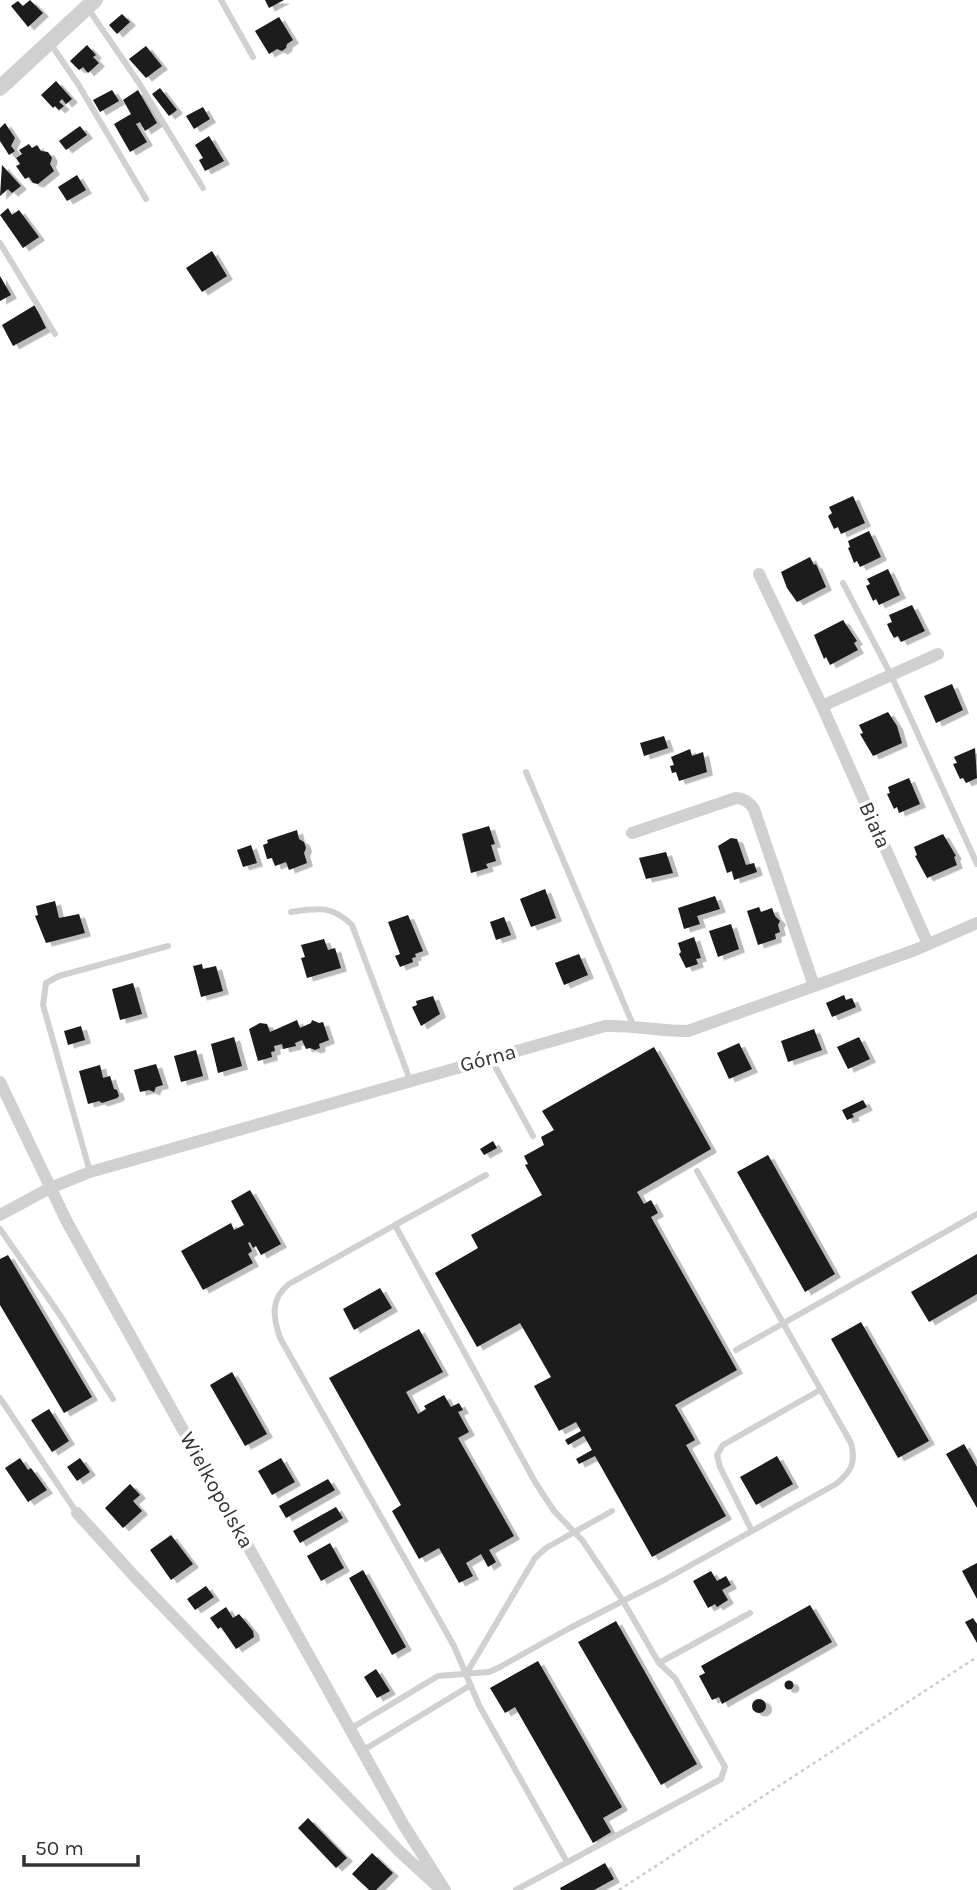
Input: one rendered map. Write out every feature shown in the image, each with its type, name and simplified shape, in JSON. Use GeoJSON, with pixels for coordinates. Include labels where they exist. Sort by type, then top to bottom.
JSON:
{"type":"FeatureCollection","features":[{"type":"Feature","properties":{"kind":"street"},"geometry":{"type":"LineString","coordinates":[[0,88],[91,3]]}},
{"type":"Feature","properties":{"kind":"street","name":"Biała"},"geometry":{"type":"LineString","coordinates":[[759,574],[822,706],[928,944]]}},
{"type":"Feature","properties":{"kind":"street"},"geometry":{"type":"LineString","coordinates":[[822,706],[938,654]]}},
{"type":"Feature","properties":{"kind":"street"},"geometry":{"type":"LineString","coordinates":[[632,833],[736,798],[750,803],[814,986]]}},
{"type":"Feature","properties":{"kind":"street","name":"Górna"},"geometry":{"type":"LineString","coordinates":[[0,1215],[50,1188],[90,1172],[605,1026],[633,1025],[667,1031],[688,1031],[928,944],[977,923]]}},
{"type":"Feature","properties":{"kind":"street","name":"Wielkopolska"},"geometry":{"type":"LineString","coordinates":[[0,1082],[50,1188],[402,1824],[443,1890]]}},
{"type":"Feature","properties":{"kind":"street"},"geometry":{"type":"LineString","coordinates":[[77,1513],[135,1577],[400,1852],[443,1890]]}},
{"type":"Feature","properties":{"kind":"lane"},"geometry":{"type":"LineString","coordinates":[[221,0],[253,57]]}},
{"type":"Feature","properties":{"kind":"lane"},"geometry":{"type":"LineString","coordinates":[[91,3],[203,188]]}},
{"type":"Feature","properties":{"kind":"lane"},"geometry":{"type":"LineString","coordinates":[[49,42],[78,84],[146,199]]}},
{"type":"Feature","properties":{"kind":"lane"},"geometry":{"type":"LineString","coordinates":[[0,243],[55,334]]}},
{"type":"Feature","properties":{"kind":"lane"},"geometry":{"type":"LineString","coordinates":[[843,583],[891,675],[977,864]]}},
{"type":"Feature","properties":{"kind":"lane"},"geometry":{"type":"LineString","coordinates":[[526,772],[633,1025]]}},
{"type":"Feature","properties":{"kind":"lane"},"geometry":{"type":"LineString","coordinates":[[291,912],[329,909],[352,925],[410,1080]]}},
{"type":"Feature","properties":{"kind":"lane"},"geometry":{"type":"LineString","coordinates":[[90,1172],[43,1005],[46,984],[59,975],[167,946]]}},
{"type":"Feature","properties":{"kind":"lane"},"geometry":{"type":"LineString","coordinates":[[490,1058],[533,1136]]}},
{"type":"Feature","properties":{"kind":"lane"},"geometry":{"type":"LineString","coordinates":[[351,1729],[438,1676],[489,1672],[498,1668],[752,1531],[848,1475],[854,1455],[850,1443],[697,1171]]}},
{"type":"Feature","properties":{"kind":"lane"},"geometry":{"type":"LineString","coordinates":[[486,1175],[289,1284],[276,1298],[275,1322],[280,1338],[454,1646],[479,1705],[567,1862]]}},
{"type":"Feature","properties":{"kind":"lane"},"geometry":{"type":"LineString","coordinates":[[736,1350],[977,1213]]}},
{"type":"Feature","properties":{"kind":"lane"},"geometry":{"type":"LineString","coordinates":[[395,1226],[535,1482],[623,1601],[659,1663],[675,1678],[725,1767],[721,1779],[516,1890]]}},
{"type":"Feature","properties":{"kind":"lane"},"geometry":{"type":"LineString","coordinates":[[0,1229],[67,1325],[113,1399]]}},
{"type":"Feature","properties":{"kind":"lane"},"geometry":{"type":"LineString","coordinates":[[752,1531],[720,1467],[717,1455],[723,1445],[820,1390]]}},
{"type":"Feature","properties":{"kind":"lane"},"geometry":{"type":"LineString","coordinates":[[0,1398],[77,1513]]}},
{"type":"Feature","properties":{"kind":"lane"},"geometry":{"type":"LineString","coordinates":[[466,1674],[535,1558],[546,1548],[612,1511]]}},
{"type":"Feature","properties":{"kind":"lane"},"geometry":{"type":"LineString","coordinates":[[659,1663],[750,1613]]}},
{"type":"Feature","properties":{"kind":"lane"},"geometry":{"type":"LineString","coordinates":[[362,1751],[471,1685]]}},
{"type":"Feature","properties":{"kind":"path"},"geometry":{"type":"LineString","coordinates":[[619,1890],[977,1657]]}},
{"type":"Feature","properties":{"kind":"building"},"geometry":{"type":"Polygon","coordinates":[[[30,0],[43,13],[28,27],[11,6],[18,1],[23,6],[30,0]]]}},
{"type":"Feature","properties":{"kind":"building"},"geometry":{"type":"Polygon","coordinates":[[[265,0],[284,0],[269,8],[265,0]]]}},
{"type":"Feature","properties":{"kind":"building"},"geometry":{"type":"Polygon","coordinates":[[[122,14],[130,22],[117,34],[109,25],[122,14]]]}},
{"type":"Feature","properties":{"kind":"building"},"geometry":{"type":"Polygon","coordinates":[[[279,17],[293,40],[282,51],[277,49],[269,54],[255,31],[279,17]]]}},
{"type":"Feature","properties":{"kind":"building"},"geometry":{"type":"Polygon","coordinates":[[[87,45],[99,63],[88,73],[83,67],[79,70],[70,61],[87,45]]]}},
{"type":"Feature","properties":{"kind":"building"},"geometry":{"type":"Polygon","coordinates":[[[146,46],[162,66],[146,78],[129,59],[146,46]]]}},
{"type":"Feature","properties":{"kind":"building"},"geometry":{"type":"Polygon","coordinates":[[[56,81],[72,99],[66,104],[62,99],[59,102],[64,106],[59,110],[55,106],[53,108],[41,95],[56,81]]]}},
{"type":"Feature","properties":{"kind":"building"},"geometry":{"type":"Polygon","coordinates":[[[160,88],[177,110],[169,116],[152,94],[160,88]]]}},
{"type":"Feature","properties":{"kind":"building"},"geometry":{"type":"Polygon","coordinates":[[[112,90],[119,101],[100,112],[93,100],[112,90]]]}},
{"type":"Feature","properties":{"kind":"building"},"geometry":{"type":"Polygon","coordinates":[[[138,90],[157,123],[145,131],[140,122],[136,124],[147,142],[130,152],[114,124],[131,114],[123,100],[138,90]]]}},
{"type":"Feature","properties":{"kind":"building"},"geometry":{"type":"Polygon","coordinates":[[[203,107],[210,119],[194,129],[186,116],[203,107]]]}},
{"type":"Feature","properties":{"kind":"building"},"geometry":{"type":"Polygon","coordinates":[[[5,123],[15,138],[11,146],[15,151],[9,155],[0,141],[0,128],[5,123]]]}},
{"type":"Feature","properties":{"kind":"building"},"geometry":{"type":"Polygon","coordinates":[[[80,126],[87,135],[66,150],[59,141],[80,126]]]}},
{"type":"Feature","properties":{"kind":"building"},"geometry":{"type":"Polygon","coordinates":[[[209,136],[224,161],[205,171],[199,160],[203,158],[195,145],[209,136]]]}},
{"type":"Feature","properties":{"kind":"building"},"geometry":{"type":"Polygon","coordinates":[[[29,144],[32,148],[37,145],[52,158],[50,164],[54,171],[38,184],[33,183],[29,177],[25,179],[16,166],[20,164],[16,158],[22,154],[19,150],[29,144]]]}},
{"type":"Feature","properties":{"kind":"building"},"geometry":{"type":"Polygon","coordinates":[[[2,165],[21,186],[12,193],[8,189],[0,196],[2,165]]]}},
{"type":"Feature","properties":{"kind":"building"},"geometry":{"type":"Polygon","coordinates":[[[77,175],[86,190],[67,201],[58,187],[77,175]]]}},
{"type":"Feature","properties":{"kind":"building"},"geometry":{"type":"Polygon","coordinates":[[[8,208],[12,215],[19,210],[39,237],[23,248],[0,215],[8,208]]]}},
{"type":"Feature","properties":{"kind":"building"},"geometry":{"type":"Polygon","coordinates":[[[212,251],[227,276],[202,292],[186,268],[212,251]]]}},
{"type":"Feature","properties":{"kind":"building"},"geometry":{"type":"Polygon","coordinates":[[[0,276],[11,295],[0,301],[0,276]]]}},
{"type":"Feature","properties":{"kind":"building"},"geometry":{"type":"Polygon","coordinates":[[[35,305],[46,328],[13,346],[2,325],[35,305]]]}},
{"type":"Feature","properties":{"kind":"building"},"geometry":{"type":"Polygon","coordinates":[[[853,496],[865,523],[841,534],[838,527],[834,529],[828,516],[832,513],[829,507],[853,496]]]}},
{"type":"Feature","properties":{"kind":"building"},"geometry":{"type":"Polygon","coordinates":[[[869,531],[881,557],[860,567],[857,561],[854,563],[848,541],[869,531]]]}},
{"type":"Feature","properties":{"kind":"building"},"geometry":{"type":"Polygon","coordinates":[[[810,557],[826,587],[797,602],[787,588],[781,572],[810,557]]]}},
{"type":"Feature","properties":{"kind":"building"},"geometry":{"type":"Polygon","coordinates":[[[888,569],[900,595],[879,605],[876,599],[873,601],[866,586],[870,584],[867,579],[888,569]]]}},
{"type":"Feature","properties":{"kind":"building"},"geometry":{"type":"Polygon","coordinates":[[[912,605],[925,631],[901,642],[898,636],[894,638],[890,631],[887,624],[892,622],[889,615],[912,605]]]}},
{"type":"Feature","properties":{"kind":"building"},"geometry":{"type":"Polygon","coordinates":[[[843,620],[857,641],[854,643],[858,650],[830,665],[826,657],[824,659],[814,635],[843,620]]]}},
{"type":"Feature","properties":{"kind":"building"},"geometry":{"type":"Polygon","coordinates":[[[952,684],[963,710],[936,723],[924,696],[952,684]]]}},
{"type":"Feature","properties":{"kind":"building"},"geometry":{"type":"Polygon","coordinates":[[[888,712],[897,726],[902,743],[873,756],[860,734],[863,733],[859,725],[888,712]]]}},
{"type":"Feature","properties":{"kind":"building"},"geometry":{"type":"Polygon","coordinates":[[[664,736],[668,748],[644,756],[640,743],[664,736]]]}},
{"type":"Feature","properties":{"kind":"building"},"geometry":{"type":"Polygon","coordinates":[[[975,748],[977,778],[966,783],[963,778],[960,779],[953,764],[957,763],[954,757],[975,748]]]}},
{"type":"Feature","properties":{"kind":"building"},"geometry":{"type":"Polygon","coordinates":[[[690,749],[692,756],[703,752],[707,772],[679,781],[676,772],[672,773],[670,766],[674,765],[671,757],[690,749]]]}},
{"type":"Feature","properties":{"kind":"building"},"geometry":{"type":"Polygon","coordinates":[[[909,778],[920,804],[899,813],[887,794],[890,793],[888,787],[909,778]]]}},
{"type":"Feature","properties":{"kind":"building"},"geometry":{"type":"Polygon","coordinates":[[[489,826],[495,844],[491,845],[496,861],[486,864],[488,868],[471,873],[462,834],[489,826]]]}},
{"type":"Feature","properties":{"kind":"building"},"geometry":{"type":"Polygon","coordinates":[[[297,830],[299,839],[304,842],[306,848],[304,853],[307,863],[289,870],[286,862],[275,866],[272,858],[267,859],[263,845],[268,843],[267,840],[297,830]]]}},
{"type":"Feature","properties":{"kind":"building"},"geometry":{"type":"Polygon","coordinates":[[[943,834],[956,856],[957,865],[927,878],[915,856],[914,847],[943,834]]]}},
{"type":"Feature","properties":{"kind":"building"},"geometry":{"type":"Polygon","coordinates":[[[731,838],[737,839],[746,865],[754,863],[757,872],[734,880],[732,871],[727,873],[718,846],[731,838]]]}},
{"type":"Feature","properties":{"kind":"building"},"geometry":{"type":"Polygon","coordinates":[[[251,845],[257,863],[243,867],[237,850],[251,845]]]}},
{"type":"Feature","properties":{"kind":"building"},"geometry":{"type":"Polygon","coordinates":[[[666,852],[673,873],[646,879],[639,858],[666,852]]]}},
{"type":"Feature","properties":{"kind":"building"},"geometry":{"type":"Polygon","coordinates":[[[545,889],[556,918],[531,927],[520,899],[545,889]]]}},
{"type":"Feature","properties":{"kind":"building"},"geometry":{"type":"Polygon","coordinates":[[[715,896],[720,909],[697,916],[700,924],[684,929],[678,908],[715,896]]]}},
{"type":"Feature","properties":{"kind":"building"},"geometry":{"type":"Polygon","coordinates":[[[55,901],[59,918],[79,914],[85,933],[46,943],[35,916],[38,915],[36,906],[55,901]]]}},
{"type":"Feature","properties":{"kind":"building"},"geometry":{"type":"Polygon","coordinates":[[[759,907],[761,912],[772,908],[780,921],[780,932],[775,934],[776,939],[758,945],[747,911],[759,907]]]}},
{"type":"Feature","properties":{"kind":"building"},"geometry":{"type":"Polygon","coordinates":[[[408,915],[423,951],[415,954],[413,962],[400,967],[395,956],[400,954],[388,922],[408,915]]]}},
{"type":"Feature","properties":{"kind":"building"},"geometry":{"type":"Polygon","coordinates":[[[504,917],[511,935],[496,940],[490,922],[504,917]]]}},
{"type":"Feature","properties":{"kind":"building"},"geometry":{"type":"Polygon","coordinates":[[[731,924],[739,949],[718,957],[709,931],[731,924]]]}},
{"type":"Feature","properties":{"kind":"building"},"geometry":{"type":"Polygon","coordinates":[[[694,937],[701,958],[696,959],[698,964],[686,968],[679,954],[681,952],[678,943],[694,937]]]}},
{"type":"Feature","properties":{"kind":"building"},"geometry":{"type":"Polygon","coordinates":[[[324,939],[328,950],[335,948],[341,968],[307,978],[301,958],[305,957],[301,945],[324,939]]]}},
{"type":"Feature","properties":{"kind":"building"},"geometry":{"type":"Polygon","coordinates":[[[579,954],[588,975],[564,985],[555,963],[579,954]]]}},
{"type":"Feature","properties":{"kind":"building"},"geometry":{"type":"Polygon","coordinates":[[[202,964],[203,969],[216,966],[223,991],[201,997],[193,966],[202,964]]]}},
{"type":"Feature","properties":{"kind":"building"},"geometry":{"type":"Polygon","coordinates":[[[133,983],[142,1014],[120,1020],[112,989],[133,983]]]}},
{"type":"Feature","properties":{"kind":"building"},"geometry":{"type":"Polygon","coordinates":[[[844,995],[846,1000],[852,998],[856,1007],[832,1017],[826,1003],[844,995]]]}},
{"type":"Feature","properties":{"kind":"building"},"geometry":{"type":"Polygon","coordinates":[[[433,996],[440,1014],[421,1026],[412,1007],[417,1005],[416,1001],[433,996]]]}},
{"type":"Feature","properties":{"kind":"building"},"geometry":{"type":"Polygon","coordinates":[[[297,1020],[300,1028],[312,1020],[323,1022],[329,1040],[319,1044],[320,1048],[315,1050],[306,1049],[302,1040],[295,1043],[296,1046],[283,1049],[282,1044],[274,1046],[272,1057],[258,1061],[249,1029],[260,1023],[267,1024],[270,1032],[297,1020]]]}},
{"type":"Feature","properties":{"kind":"building"},"geometry":{"type":"Polygon","coordinates":[[[81,1026],[85,1040],[68,1045],[64,1031],[81,1026]]]}},
{"type":"Feature","properties":{"kind":"building"},"geometry":{"type":"Polygon","coordinates":[[[814,1029],[822,1050],[788,1062],[781,1041],[814,1029]]]}},
{"type":"Feature","properties":{"kind":"building"},"geometry":{"type":"Polygon","coordinates":[[[234,1037],[242,1066],[218,1073],[211,1044],[234,1037]]]}},
{"type":"Feature","properties":{"kind":"building"},"geometry":{"type":"Polygon","coordinates":[[[859,1037],[870,1059],[848,1069],[837,1047],[859,1037]]]}},
{"type":"Feature","properties":{"kind":"building"},"geometry":{"type":"Polygon","coordinates":[[[739,1043],[752,1069],[729,1079],[717,1053],[739,1043]]]}},
{"type":"Feature","properties":{"kind":"building"},"geometry":{"type":"Polygon","coordinates":[[[654,1047],[711,1149],[637,1192],[644,1204],[651,1200],[658,1213],[651,1217],[737,1370],[675,1405],[695,1440],[686,1445],[726,1516],[652,1557],[595,1456],[579,1464],[576,1459],[592,1450],[584,1436],[568,1445],[565,1440],[581,1431],[576,1422],[559,1431],[534,1386],[551,1377],[520,1323],[477,1347],[435,1273],[478,1248],[471,1235],[542,1195],[525,1165],[528,1164],[524,1156],[544,1145],[541,1137],[554,1130],[542,1111],[654,1047]]]}},
{"type":"Feature","properties":{"kind":"building"},"geometry":{"type":"Polygon","coordinates":[[[196,1050],[203,1076],[181,1082],[174,1056],[196,1050]]]}},
{"type":"Feature","properties":{"kind":"building"},"geometry":{"type":"Polygon","coordinates":[[[156,1064],[163,1085],[156,1087],[154,1092],[140,1092],[134,1070],[156,1064]]]}},
{"type":"Feature","properties":{"kind":"building"},"geometry":{"type":"Polygon","coordinates":[[[100,1065],[103,1078],[110,1076],[119,1096],[102,1103],[99,1101],[88,1104],[79,1071],[100,1065]]]}},
{"type":"Feature","properties":{"kind":"building"},"geometry":{"type":"Polygon","coordinates":[[[863,1100],[867,1107],[852,1114],[854,1117],[847,1120],[842,1110],[863,1100]]]}},
{"type":"Feature","properties":{"kind":"building"},"geometry":{"type":"Polygon","coordinates":[[[493,1141],[497,1148],[484,1155],[480,1149],[493,1141]]]}},
{"type":"Feature","properties":{"kind":"building"},"geometry":{"type":"Polygon","coordinates":[[[768,1155],[835,1274],[805,1292],[737,1172],[768,1155]]]}},
{"type":"Feature","properties":{"kind":"building"},"geometry":{"type":"Polygon","coordinates":[[[250,1190],[281,1244],[261,1255],[256,1246],[253,1248],[250,1242],[248,1243],[252,1251],[248,1254],[253,1263],[203,1290],[181,1251],[231,1223],[234,1230],[244,1225],[231,1201],[250,1190]]]}},
{"type":"Feature","properties":{"kind":"building"},"geometry":{"type":"Polygon","coordinates":[[[977,1254],[977,1294],[929,1322],[911,1292],[977,1254]]]}},
{"type":"Feature","properties":{"kind":"building"},"geometry":{"type":"Polygon","coordinates":[[[8,1255],[92,1397],[64,1413],[0,1305],[0,1259],[8,1255]]]}},
{"type":"Feature","properties":{"kind":"building"},"geometry":{"type":"Polygon","coordinates":[[[380,1288],[392,1308],[354,1330],[343,1309],[380,1288]]]}},
{"type":"Feature","properties":{"kind":"building"},"geometry":{"type":"Polygon","coordinates":[[[861,1322],[929,1441],[898,1458],[831,1339],[861,1322]]]}},
{"type":"Feature","properties":{"kind":"building"},"geometry":{"type":"Polygon","coordinates":[[[419,1329],[443,1372],[406,1392],[418,1414],[426,1409],[424,1406],[444,1395],[451,1407],[459,1403],[463,1410],[458,1412],[469,1432],[458,1438],[514,1536],[489,1550],[496,1562],[488,1567],[481,1554],[466,1563],[473,1576],[459,1583],[439,1548],[419,1559],[392,1511],[401,1505],[329,1378],[419,1329]]]}},
{"type":"Feature","properties":{"kind":"building"},"geometry":{"type":"Polygon","coordinates":[[[232,1372],[267,1434],[245,1446],[210,1385],[232,1372]]]}},
{"type":"Feature","properties":{"kind":"building"},"geometry":{"type":"Polygon","coordinates":[[[49,1409],[69,1441],[52,1452],[31,1420],[49,1409]]]}},
{"type":"Feature","properties":{"kind":"building"},"geometry":{"type":"Polygon","coordinates":[[[964,1444],[977,1467],[977,1508],[946,1454],[964,1444]]]}},
{"type":"Feature","properties":{"kind":"building"},"geometry":{"type":"Polygon","coordinates":[[[777,1456],[793,1484],[756,1505],[740,1477],[777,1456]]]}},
{"type":"Feature","properties":{"kind":"building"},"geometry":{"type":"Polygon","coordinates":[[[20,1458],[47,1490],[28,1502],[5,1468],[20,1458]]]}},
{"type":"Feature","properties":{"kind":"building"},"geometry":{"type":"Polygon","coordinates":[[[80,1458],[90,1472],[77,1481],[67,1467],[80,1458]]]}},
{"type":"Feature","properties":{"kind":"building"},"geometry":{"type":"Polygon","coordinates":[[[281,1458],[295,1482],[272,1495],[258,1471],[281,1458]]]}},
{"type":"Feature","properties":{"kind":"building"},"geometry":{"type":"Polygon","coordinates":[[[328,1479],[335,1490],[286,1518],[279,1506],[328,1479]]]}},
{"type":"Feature","properties":{"kind":"building"},"geometry":{"type":"Polygon","coordinates":[[[130,1484],[140,1495],[133,1501],[142,1511],[123,1528],[105,1508],[130,1484]]]}},
{"type":"Feature","properties":{"kind":"building"},"geometry":{"type":"Polygon","coordinates":[[[336,1507],[343,1518],[300,1543],[293,1531],[336,1507]]]}},
{"type":"Feature","properties":{"kind":"building"},"geometry":{"type":"Polygon","coordinates":[[[171,1535],[193,1564],[171,1580],[150,1550],[171,1535]]]}},
{"type":"Feature","properties":{"kind":"building"},"geometry":{"type":"Polygon","coordinates":[[[330,1543],[344,1568],[321,1581],[307,1556],[330,1543]]]}},
{"type":"Feature","properties":{"kind":"building"},"geometry":{"type":"Polygon","coordinates":[[[977,1563],[977,1599],[962,1571],[977,1563]]]}},
{"type":"Feature","properties":{"kind":"building"},"geometry":{"type":"Polygon","coordinates":[[[363,1570],[406,1647],[392,1655],[349,1578],[363,1570]]]}},
{"type":"Feature","properties":{"kind":"building"},"geometry":{"type":"Polygon","coordinates":[[[711,1571],[717,1581],[726,1576],[731,1585],[722,1590],[728,1600],[717,1607],[715,1604],[708,1608],[693,1581],[711,1571]]]}},
{"type":"Feature","properties":{"kind":"building"},"geometry":{"type":"Polygon","coordinates":[[[206,1586],[214,1597],[195,1610],[187,1599],[206,1586]]]}},
{"type":"Feature","properties":{"kind":"building"},"geometry":{"type":"Polygon","coordinates":[[[810,1605],[832,1642],[722,1704],[719,1697],[712,1700],[699,1676],[705,1673],[701,1666],[810,1605]]]}},
{"type":"Feature","properties":{"kind":"building"},"geometry":{"type":"Polygon","coordinates":[[[226,1607],[233,1618],[239,1614],[253,1631],[254,1637],[236,1649],[221,1627],[218,1629],[210,1618],[226,1607]]]}},
{"type":"Feature","properties":{"kind":"building"},"geometry":{"type":"Polygon","coordinates":[[[973,1618],[977,1624],[977,1643],[965,1622],[973,1618]]]}},
{"type":"Feature","properties":{"kind":"building"},"geometry":{"type":"Polygon","coordinates":[[[616,1621],[697,1764],[661,1785],[578,1642],[616,1621]]]}},
{"type":"Feature","properties":{"kind":"building"},"geometry":{"type":"Polygon","coordinates":[[[538,1661],[622,1807],[603,1818],[611,1832],[593,1843],[515,1707],[505,1713],[490,1688],[538,1661]]]}},
{"type":"Feature","properties":{"kind":"building"},"geometry":{"type":"Polygon","coordinates":[[[376,1669],[390,1691],[377,1698],[364,1677],[376,1669]]]}},
{"type":"Feature","properties":{"kind":"building"},"geometry":{"type":"Polygon","coordinates":[[[789,1681],[793,1685],[789,1689],[785,1685],[789,1681]]]}},
{"type":"Feature","properties":{"kind":"building"},"geometry":{"type":"Polygon","coordinates":[[[759,1699],[764,1701],[764,1711],[759,1713],[754,1711],[752,1706],[754,1701],[759,1699]]]}},
{"type":"Feature","properties":{"kind":"building"},"geometry":{"type":"Polygon","coordinates":[[[308,1818],[347,1858],[336,1868],[298,1828],[308,1818]]]}},
{"type":"Feature","properties":{"kind":"building"},"geometry":{"type":"Polygon","coordinates":[[[372,1853],[393,1873],[376,1890],[369,1890],[352,1874],[372,1853]]]}},
{"type":"Feature","properties":{"kind":"building"},"geometry":{"type":"Polygon","coordinates":[[[605,1863],[614,1879],[594,1890],[561,1890],[560,1888],[605,1863]]]}}]}
